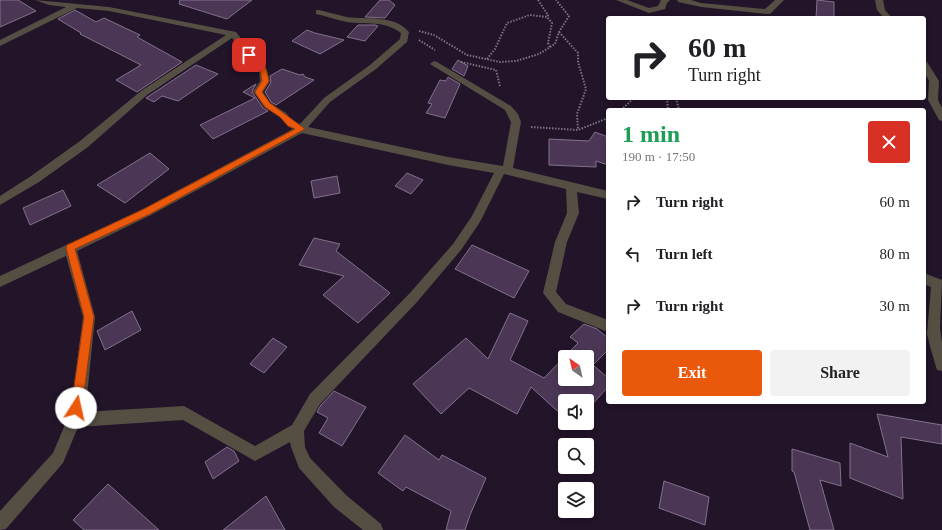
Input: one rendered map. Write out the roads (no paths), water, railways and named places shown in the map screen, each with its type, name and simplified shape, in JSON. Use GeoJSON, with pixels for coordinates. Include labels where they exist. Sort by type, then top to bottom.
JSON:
{"type":"FeatureCollection","features":[{"type":"Feature","properties":{"kind":"street"},"geometry":{"type":"LineString","coordinates":[[39,0],[49,3],[76,5],[109,4],[233,34],[249,55],[263,69],[265,81],[258,92],[267,105],[283,115],[291,124],[301,129],[448,161],[504,171],[606,195]]}},
{"type":"Feature","properties":{"kind":"street"},"geometry":{"type":"LineString","coordinates":[[620,0],[649,12],[662,7],[663,2],[666,0]]}},
{"type":"Feature","properties":{"kind":"street"},"geometry":{"type":"LineString","coordinates":[[681,0],[701,5],[767,12],[780,0]]}},
{"type":"Feature","properties":{"kind":"street"},"geometry":{"type":"LineString","coordinates":[[879,0],[881,10],[886,16]]}},
{"type":"Feature","properties":{"kind":"street"},"geometry":{"type":"LineString","coordinates":[[0,43],[76,5]]}},
{"type":"Feature","properties":{"kind":"street"},"geometry":{"type":"LineString","coordinates":[[0,282],[147,212],[301,129],[327,100],[396,48],[404,40],[405,32],[390,22],[379,20],[346,19],[319,12]]}},
{"type":"Feature","properties":{"kind":"street"},"geometry":{"type":"LineString","coordinates":[[0,200],[35,179],[84,144],[144,93],[233,34]]}},
{"type":"Feature","properties":{"kind":"street"},"geometry":{"type":"LineString","coordinates":[[74,420],[184,413],[255,454],[297,430],[315,399],[414,298],[457,247],[476,219],[504,171],[515,125],[513,114],[508,108],[434,64]]}},
{"type":"Feature","properties":{"kind":"street"},"geometry":{"type":"LineString","coordinates":[[926,67],[934,80],[933,100],[942,118]]}},
{"type":"Feature","properties":{"kind":"street"},"geometry":{"type":"LineString","coordinates":[[571,186],[573,213],[561,242],[549,293],[562,308],[606,325]]}},
{"type":"Feature","properties":{"kind":"street"},"geometry":{"type":"LineString","coordinates":[[0,523],[58,458],[74,420],[83,370],[89,317],[70,248]]}},
{"type":"Feature","properties":{"kind":"street"},"geometry":{"type":"LineString","coordinates":[[926,279],[939,285],[934,335],[942,366]]}},
{"type":"Feature","properties":{"kind":"street"},"geometry":{"type":"LineString","coordinates":[[297,430],[298,447],[304,464],[340,501],[375,530]]}}]}
